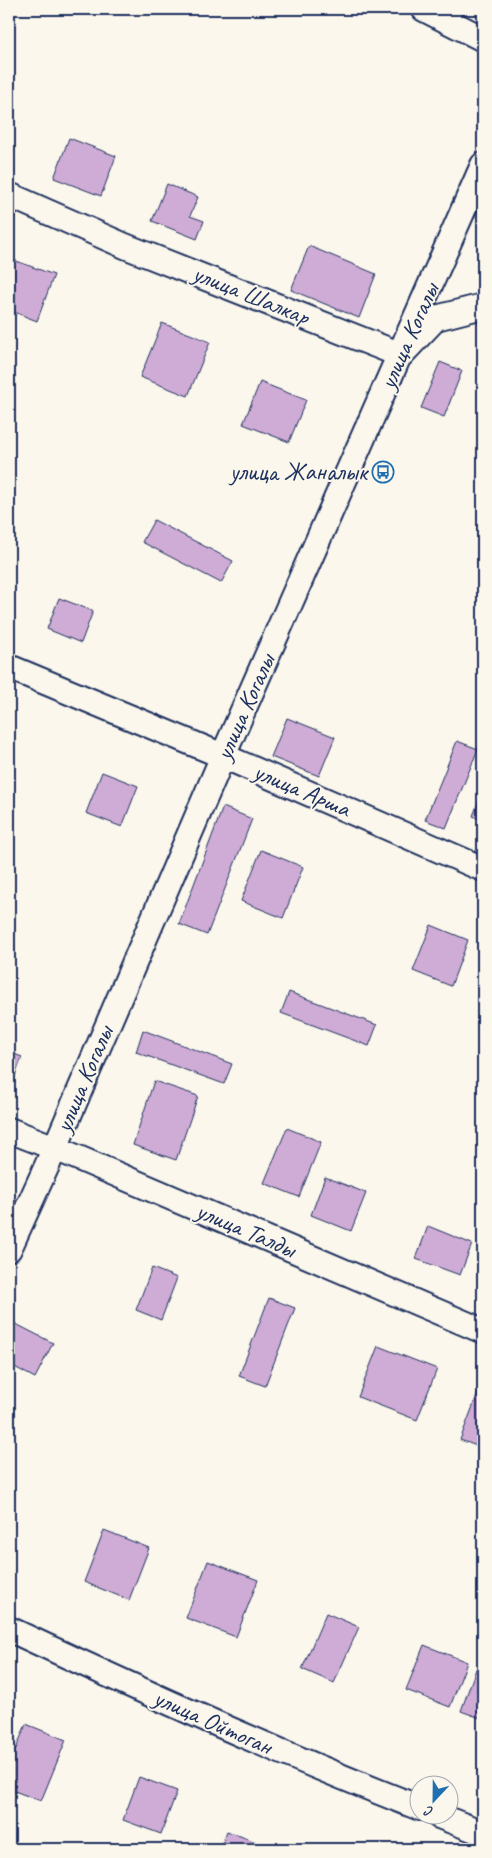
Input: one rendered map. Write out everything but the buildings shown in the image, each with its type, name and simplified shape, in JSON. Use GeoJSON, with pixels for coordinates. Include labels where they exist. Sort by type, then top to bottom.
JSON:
{"type":"FeatureCollection","features":[{"type":"Feature","properties":{"kind":"street"},"geometry":{"type":"LineString","coordinates":[[424,9],[483,39]]}},
{"type":"Feature","properties":{"kind":"street","name":"улица Когалы"},"geometry":{"type":"LineString","coordinates":[[9,1249],[55,1148],[223,756],[483,165]]}},
{"type":"Feature","properties":{"kind":"street","name":"улица Шалкар"},"geometry":{"type":"LineString","coordinates":[[9,195],[125,246],[401,355]]}},
{"type":"Feature","properties":{"kind":"street"},"geometry":{"type":"LineString","coordinates":[[401,355],[436,318],[479,307],[483,310]]}},
{"type":"Feature","properties":{"kind":"street","name":"улица Арша"},"geometry":{"type":"LineString","coordinates":[[9,667],[223,756],[483,869]]}},
{"type":"Feature","properties":{"kind":"street","name":"улица Талды"},"geometry":{"type":"LineString","coordinates":[[9,1130],[483,1331]]}},
{"type":"Feature","properties":{"kind":"street","name":"улица Ойтоган"},"geometry":{"type":"LineString","coordinates":[[9,1629],[326,1772],[410,1804]]}},
{"type":"Feature","properties":{"kind":"street"},"geometry":{"type":"LineString","coordinates":[[460,1824],[483,1833]]}},
{"type":"Feature","properties":{"kind":"place","name":"улица Жаналык"},"geometry":{"type":"Point","coordinates":[383,472]}}]}
